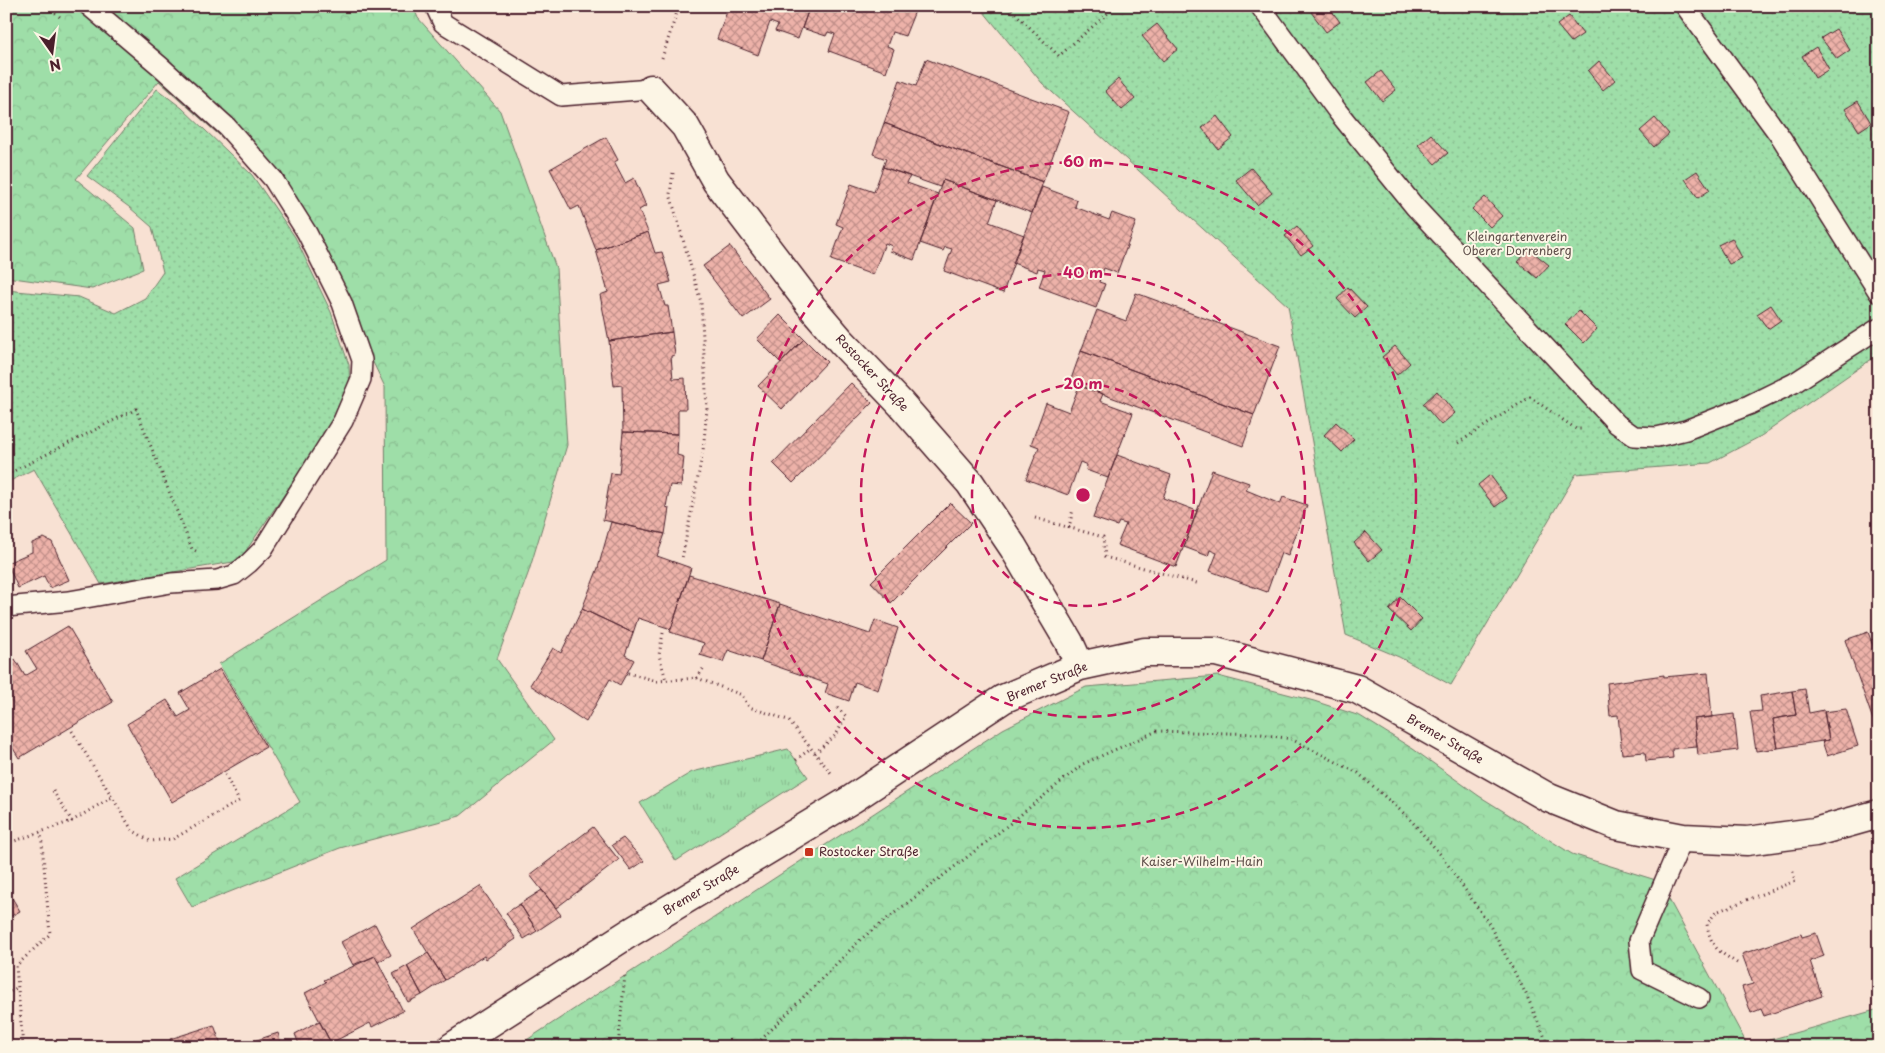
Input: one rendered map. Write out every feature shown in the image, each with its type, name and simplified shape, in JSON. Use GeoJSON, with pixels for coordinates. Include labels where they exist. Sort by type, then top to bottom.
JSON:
{"type":"FeatureCollection","features":[{"type":"Feature","properties":{"kind":"street","name":"Rostocker Straße"},"geometry":{"type":"LineString","coordinates":[[651,89],[685,126],[716,181],[812,307],[970,483],[1018,555],[1080,666]]}},
{"type":"Feature","properties":{"kind":"street","name":"Bremer Straße"},"geometry":{"type":"LineString","coordinates":[[452,1047],[628,934],[852,799],[1003,699],[1080,666],[1145,652],[1216,652],[1357,689],[1549,798],[1616,825],[1683,838],[1746,841],[1815,832],[1879,814]]}},
{"type":"Feature","properties":{"kind":"lane"},"geometry":{"type":"LineString","coordinates":[[6,607],[68,601],[171,584],[217,580],[234,575],[250,563],[263,548],[343,421],[361,379],[362,360],[342,303],[307,233],[273,179],[227,126],[89,6]]}},
{"type":"Feature","properties":{"kind":"lane"},"geometry":{"type":"LineString","coordinates":[[435,6],[443,23],[561,96],[651,89]]}},
{"type":"Feature","properties":{"kind":"lane"},"geometry":{"type":"LineString","coordinates":[[1260,6],[1338,112],[1415,207],[1617,424],[1634,436],[1657,437],[1686,430],[1749,405],[1794,382],[1879,328]]}},
{"type":"Feature","properties":{"kind":"lane"},"geometry":{"type":"LineString","coordinates":[[1685,6],[1782,139],[1879,293]]}},
{"type":"Feature","properties":{"kind":"lane"},"geometry":{"type":"LineString","coordinates":[[1683,838],[1639,941],[1642,970],[1699,998]]}},
{"type":"Feature","properties":{"kind":"path"},"geometry":{"type":"LineString","coordinates":[[48,6],[70,25]]}},
{"type":"Feature","properties":{"kind":"path"},"geometry":{"type":"LineString","coordinates":[[651,89],[679,6]]}},
{"type":"Feature","properties":{"kind":"path"},"geometry":{"type":"LineString","coordinates":[[1008,6],[1059,56],[1116,6]]}},
{"type":"Feature","properties":{"kind":"path"},"geometry":{"type":"LineString","coordinates":[[680,120],[670,194],[701,302],[707,409],[704,451],[682,559]]}},
{"type":"Feature","properties":{"kind":"path"},"geometry":{"type":"LineString","coordinates":[[1458,443],[1530,397],[1576,429],[1617,424]]}},
{"type":"Feature","properties":{"kind":"path"},"geometry":{"type":"LineString","coordinates":[[6,475],[136,409],[192,549],[234,575]]}},
{"type":"Feature","properties":{"kind":"path"},"geometry":{"type":"LineString","coordinates":[[984,504],[1104,538],[1105,557],[1200,584]]}},
{"type":"Feature","properties":{"kind":"path"},"geometry":{"type":"LineString","coordinates":[[1069,528],[1073,509]]}},
{"type":"Feature","properties":{"kind":"path"},"geometry":{"type":"LineString","coordinates":[[663,633],[659,655],[666,680]]}},
{"type":"Feature","properties":{"kind":"path"},"geometry":{"type":"LineString","coordinates":[[697,678],[705,666]]}},
{"type":"Feature","properties":{"kind":"path"},"geometry":{"type":"LineString","coordinates":[[628,673],[657,680],[697,678],[742,695],[749,707],[788,720],[852,799]]}},
{"type":"Feature","properties":{"kind":"path"},"geometry":{"type":"LineString","coordinates":[[815,753],[836,735],[846,716],[836,707]]}},
{"type":"Feature","properties":{"kind":"path"},"geometry":{"type":"LineString","coordinates":[[72,731],[132,830],[150,841],[173,839],[239,801],[225,775]]}},
{"type":"Feature","properties":{"kind":"path"},"geometry":{"type":"LineString","coordinates":[[754,1047],[861,939],[998,834],[1083,764],[1157,731],[1261,734],[1291,739],[1358,773],[1408,817],[1441,855],[1489,924],[1526,994],[1549,1047]]}},
{"type":"Feature","properties":{"kind":"path"},"geometry":{"type":"LineString","coordinates":[[796,760],[812,748]]}},
{"type":"Feature","properties":{"kind":"path"},"geometry":{"type":"LineString","coordinates":[[53,790],[72,821]]}},
{"type":"Feature","properties":{"kind":"path"},"geometry":{"type":"LineString","coordinates":[[6,844],[72,821],[112,797]]}},
{"type":"Feature","properties":{"kind":"path"},"geometry":{"type":"LineString","coordinates":[[23,1047],[16,966],[50,934],[41,832]]}},
{"type":"Feature","properties":{"kind":"path"},"geometry":{"type":"LineString","coordinates":[[1737,963],[1716,950],[1709,938],[1707,924],[1716,912],[1795,881],[1792,868],[1815,832]]}},
{"type":"Feature","properties":{"kind":"path"},"geometry":{"type":"LineString","coordinates":[[618,1047],[628,934]]}},
{"type":"Feature","properties":{"kind":"path"},"geometry":{"type":"LineString","coordinates":[[6,994],[18,987]]}},
{"type":"Feature","properties":{"kind":"green space"},"geometry":{"type":"Polygon","coordinates":[[[6,6],[413,6],[418,18],[500,111],[556,268],[567,445],[529,571],[497,659],[554,740],[460,816],[340,848],[192,907],[175,878],[300,802],[219,664],[386,560],[385,387],[297,205],[159,81],[76,179],[135,228],[143,269],[92,289],[6,277],[6,6]]]}},
{"type":"Feature","properties":{"kind":"green space","name":"Kleingartenverein Oberer Dorrenberg"},"geometry":{"type":"Polygon","coordinates":[[[979,6],[1879,6],[1879,354],[1761,436],[1710,463],[1576,474],[1451,685],[1399,657],[1346,635],[1288,306],[1042,83],[979,6]]]}},
{"type":"Feature","properties":{"kind":"green space"},"geometry":{"type":"Polygon","coordinates":[[[157,89],[182,108],[252,175],[295,237],[331,312],[349,365],[350,398],[239,561],[101,584],[34,469],[6,483],[6,290],[79,297],[116,313],[145,298],[163,272],[152,227],[129,207],[87,176],[157,89]]]}},
{"type":"Feature","properties":{"kind":"green space","name":"Kaiser-Wilhelm-Hain"},"geometry":{"type":"Polygon","coordinates":[[[1218,676],[1314,701],[1360,716],[1413,749],[1479,796],[1572,854],[1659,881],[1748,1046],[1879,1009],[1879,1047],[516,1047],[1003,729],[1086,687],[1218,676]]]}},
{"type":"Feature","properties":{"kind":"green space"},"geometry":{"type":"Polygon","coordinates":[[[788,749],[808,777],[676,861],[640,803],[692,772],[788,749]]]}},
{"type":"Feature","properties":{"kind":"building"},"geometry":{"type":"Polygon","coordinates":[[[729,6],[810,6],[798,39],[775,31],[778,25],[770,22],[758,55],[717,39],[729,6]]]}},
{"type":"Feature","properties":{"kind":"building"},"geometry":{"type":"Polygon","coordinates":[[[810,6],[917,6],[905,36],[892,32],[887,46],[894,49],[886,72],[829,51],[835,34],[828,32],[826,36],[802,28],[810,6]]]}},
{"type":"Feature","properties":{"kind":"building"},"geometry":{"type":"Polygon","coordinates":[[[1320,6],[1328,6],[1340,22],[1326,32],[1311,12],[1320,6]]]}},
{"type":"Feature","properties":{"kind":"building"},"geometry":{"type":"Polygon","coordinates":[[[1569,16],[1583,34],[1571,42],[1557,25],[1569,16]]]}},
{"type":"Feature","properties":{"kind":"building"},"geometry":{"type":"Polygon","coordinates":[[[1157,24],[1178,49],[1163,61],[1142,36],[1157,24]]]}},
{"type":"Feature","properties":{"kind":"building"},"geometry":{"type":"Polygon","coordinates":[[[1836,29],[1850,50],[1837,59],[1821,38],[1836,29]]]}},
{"type":"Feature","properties":{"kind":"building"},"geometry":{"type":"Polygon","coordinates":[[[1816,47],[1829,69],[1815,78],[1802,56],[1816,47]]]}},
{"type":"Feature","properties":{"kind":"building"},"geometry":{"type":"Polygon","coordinates":[[[926,59],[1069,112],[1043,182],[884,123],[900,80],[916,86],[926,59]]]}},
{"type":"Feature","properties":{"kind":"building"},"geometry":{"type":"Polygon","coordinates":[[[1599,61],[1615,80],[1603,90],[1588,71],[1599,61]]]}},
{"type":"Feature","properties":{"kind":"building"},"geometry":{"type":"Polygon","coordinates":[[[1381,71],[1396,90],[1382,101],[1367,82],[1381,71]]]}},
{"type":"Feature","properties":{"kind":"building"},"geometry":{"type":"Polygon","coordinates":[[[1118,79],[1135,99],[1122,110],[1105,91],[1118,79]]]}},
{"type":"Feature","properties":{"kind":"building"},"geometry":{"type":"Polygon","coordinates":[[[1858,101],[1871,123],[1859,131],[1845,109],[1858,101]]]}},
{"type":"Feature","properties":{"kind":"building"},"geometry":{"type":"Polygon","coordinates":[[[1217,116],[1233,137],[1218,149],[1202,128],[1217,116]]]}},
{"type":"Feature","properties":{"kind":"building"},"geometry":{"type":"Polygon","coordinates":[[[1655,118],[1669,134],[1654,147],[1640,131],[1655,118]]]}},
{"type":"Feature","properties":{"kind":"building"},"geometry":{"type":"Polygon","coordinates":[[[884,123],[1043,182],[1032,213],[943,180],[940,187],[883,167],[886,159],[873,154],[884,123]]]}},
{"type":"Feature","properties":{"kind":"building"},"geometry":{"type":"Polygon","coordinates":[[[1431,134],[1448,153],[1435,164],[1418,145],[1431,134]]]}},
{"type":"Feature","properties":{"kind":"building"},"geometry":{"type":"Polygon","coordinates":[[[606,137],[618,160],[614,162],[625,183],[634,178],[646,206],[639,210],[648,232],[596,250],[579,206],[571,210],[550,169],[606,137]]]}},
{"type":"Feature","properties":{"kind":"building"},"geometry":{"type":"Polygon","coordinates":[[[883,167],[910,176],[907,183],[938,194],[914,260],[890,251],[892,246],[885,243],[873,275],[831,260],[843,227],[836,224],[851,184],[874,192],[883,167]]]}},
{"type":"Feature","properties":{"kind":"building"},"geometry":{"type":"Polygon","coordinates":[[[1251,168],[1272,193],[1257,205],[1236,180],[1251,168]]]}},
{"type":"Feature","properties":{"kind":"building"},"geometry":{"type":"Polygon","coordinates":[[[1697,171],[1710,190],[1698,198],[1685,179],[1697,171]]]}},
{"type":"Feature","properties":{"kind":"building"},"geometry":{"type":"Polygon","coordinates":[[[943,180],[997,200],[989,222],[1024,235],[1003,293],[944,271],[952,249],[945,247],[943,251],[920,243],[943,180]]]}},
{"type":"Feature","properties":{"kind":"building"},"geometry":{"type":"Polygon","coordinates":[[[1042,187],[1077,200],[1075,207],[1109,220],[1112,213],[1136,222],[1117,273],[1104,268],[1099,282],[1105,284],[1096,308],[1039,287],[1045,270],[1038,268],[1037,272],[1013,263],[1042,187]]]}},
{"type":"Feature","properties":{"kind":"building"},"geometry":{"type":"Polygon","coordinates":[[[1485,197],[1502,216],[1490,227],[1472,209],[1485,197]]]}},
{"type":"Feature","properties":{"kind":"building"},"geometry":{"type":"Polygon","coordinates":[[[1297,226],[1313,246],[1301,255],[1285,236],[1297,226]]]}},
{"type":"Feature","properties":{"kind":"building"},"geometry":{"type":"Polygon","coordinates":[[[648,232],[655,253],[662,252],[671,282],[659,285],[665,306],[668,306],[672,332],[609,341],[600,295],[608,292],[596,250],[648,232]]]}},
{"type":"Feature","properties":{"kind":"building"},"geometry":{"type":"Polygon","coordinates":[[[1732,238],[1742,258],[1729,264],[1718,245],[1732,238]]]}},
{"type":"Feature","properties":{"kind":"building"},"geometry":{"type":"Polygon","coordinates":[[[730,246],[770,299],[743,319],[703,266],[730,246]]]}},
{"type":"Feature","properties":{"kind":"building"},"geometry":{"type":"Polygon","coordinates":[[[1529,249],[1549,265],[1537,278],[1518,262],[1529,249]]]}},
{"type":"Feature","properties":{"kind":"building"},"geometry":{"type":"Polygon","coordinates":[[[1348,287],[1367,307],[1355,318],[1337,299],[1348,287]]]}},
{"type":"Feature","properties":{"kind":"building"},"geometry":{"type":"Polygon","coordinates":[[[1136,293],[1280,346],[1254,415],[1081,351],[1097,310],[1126,321],[1136,293]]]}},
{"type":"Feature","properties":{"kind":"building"},"geometry":{"type":"Polygon","coordinates":[[[1771,305],[1781,320],[1768,329],[1757,314],[1771,305]]]}},
{"type":"Feature","properties":{"kind":"building"},"geometry":{"type":"Polygon","coordinates":[[[1579,311],[1597,329],[1584,343],[1565,324],[1579,311]]]}},
{"type":"Feature","properties":{"kind":"building"},"geometry":{"type":"Polygon","coordinates":[[[780,315],[804,339],[781,363],[757,339],[780,315]]]}},
{"type":"Feature","properties":{"kind":"building"},"geometry":{"type":"Polygon","coordinates":[[[672,332],[675,355],[671,356],[673,379],[685,378],[686,409],[678,409],[678,434],[623,432],[622,385],[614,386],[609,341],[672,332]]]}},
{"type":"Feature","properties":{"kind":"building"},"geometry":{"type":"Polygon","coordinates":[[[804,339],[827,362],[782,409],[758,386],[804,339]]]}},
{"type":"Feature","properties":{"kind":"building"},"geometry":{"type":"Polygon","coordinates":[[[1395,346],[1410,363],[1397,375],[1382,357],[1395,346]]]}},
{"type":"Feature","properties":{"kind":"building"},"geometry":{"type":"Polygon","coordinates":[[[1081,351],[1254,415],[1243,446],[1070,382],[1081,351]]]}},
{"type":"Feature","properties":{"kind":"building"},"geometry":{"type":"Polygon","coordinates":[[[851,383],[872,403],[793,483],[773,463],[851,383]]]}},
{"type":"Feature","properties":{"kind":"building"},"geometry":{"type":"Polygon","coordinates":[[[1079,386],[1103,394],[1100,401],[1133,413],[1108,478],[1086,470],[1087,465],[1080,462],[1068,495],[1026,479],[1039,447],[1031,444],[1046,403],[1069,412],[1079,386]]]}},
{"type":"Feature","properties":{"kind":"building"},"geometry":{"type":"Polygon","coordinates":[[[1437,391],[1455,413],[1441,425],[1423,404],[1437,391]]]}},
{"type":"Feature","properties":{"kind":"building"},"geometry":{"type":"Polygon","coordinates":[[[1336,422],[1354,439],[1342,452],[1324,435],[1336,422]]]}},
{"type":"Feature","properties":{"kind":"building"},"geometry":{"type":"Polygon","coordinates":[[[623,432],[678,434],[677,455],[684,457],[681,486],[670,485],[666,507],[669,508],[665,534],[603,520],[611,473],[619,474],[623,432]]]}},
{"type":"Feature","properties":{"kind":"building"},"geometry":{"type":"Polygon","coordinates":[[[1117,455],[1171,475],[1163,498],[1197,511],[1176,567],[1117,545],[1126,524],[1119,522],[1117,526],[1093,518],[1117,455]]]}},
{"type":"Feature","properties":{"kind":"building"},"geometry":{"type":"Polygon","coordinates":[[[1212,470],[1249,483],[1246,490],[1280,504],[1283,497],[1307,505],[1288,556],[1281,553],[1267,592],[1210,571],[1217,553],[1210,550],[1208,556],[1184,547],[1212,470]]]}},
{"type":"Feature","properties":{"kind":"building"},"geometry":{"type":"Polygon","coordinates":[[[1490,475],[1507,498],[1495,507],[1478,485],[1490,475]]]}},
{"type":"Feature","properties":{"kind":"building"},"geometry":{"type":"Polygon","coordinates":[[[950,503],[971,523],[891,603],[871,582],[950,503]]]}},
{"type":"Feature","properties":{"kind":"building"},"geometry":{"type":"Polygon","coordinates":[[[611,522],[665,534],[657,556],[691,568],[671,629],[638,618],[633,633],[582,609],[598,568],[611,522]]]}},
{"type":"Feature","properties":{"kind":"building"},"geometry":{"type":"Polygon","coordinates":[[[1366,532],[1382,550],[1369,561],[1354,543],[1366,532]]]}},
{"type":"Feature","properties":{"kind":"building"},"geometry":{"type":"Polygon","coordinates":[[[44,538],[52,542],[69,580],[50,588],[44,576],[18,588],[7,563],[32,552],[32,543],[44,538]]]}},
{"type":"Feature","properties":{"kind":"building"},"geometry":{"type":"Polygon","coordinates":[[[689,575],[780,604],[761,661],[728,650],[723,662],[700,655],[704,643],[670,632],[689,575]]]}},
{"type":"Feature","properties":{"kind":"building"},"geometry":{"type":"Polygon","coordinates":[[[1400,597],[1422,619],[1411,631],[1389,610],[1400,597]]]}},
{"type":"Feature","properties":{"kind":"building"},"geometry":{"type":"Polygon","coordinates":[[[780,604],[870,634],[875,620],[898,628],[878,690],[855,682],[849,701],[825,693],[828,684],[761,661],[780,604]]]}},
{"type":"Feature","properties":{"kind":"building"},"geometry":{"type":"Polygon","coordinates":[[[582,609],[633,633],[625,655],[634,660],[620,685],[610,679],[586,722],[530,685],[553,648],[561,653],[582,609]]]}},
{"type":"Feature","properties":{"kind":"building"},"geometry":{"type":"Polygon","coordinates":[[[68,626],[113,702],[19,758],[6,737],[6,664],[15,659],[25,676],[37,669],[26,651],[68,626]]]}},
{"type":"Feature","properties":{"kind":"building"},"geometry":{"type":"Polygon","coordinates":[[[1868,632],[1879,662],[1879,737],[1845,640],[1868,632]]]}},
{"type":"Feature","properties":{"kind":"building"},"geometry":{"type":"Polygon","coordinates":[[[1879,637],[1879,662],[1871,640],[1879,637]]]}},
{"type":"Feature","properties":{"kind":"building"},"geometry":{"type":"Polygon","coordinates":[[[220,669],[266,747],[172,802],[127,724],[167,700],[178,717],[190,710],[180,693],[220,669]]]}},
{"type":"Feature","properties":{"kind":"building"},"geometry":{"type":"Polygon","coordinates":[[[1708,673],[1712,717],[1694,719],[1697,747],[1672,749],[1673,758],[1646,761],[1645,752],[1622,754],[1618,715],[1610,716],[1607,683],[1664,675],[1664,677],[1708,673]]]}},
{"type":"Feature","properties":{"kind":"building"},"geometry":{"type":"Polygon","coordinates":[[[1805,689],[1809,713],[1824,710],[1829,740],[1778,748],[1773,719],[1796,715],[1792,691],[1805,689]]]}},
{"type":"Feature","properties":{"kind":"building"},"geometry":{"type":"Polygon","coordinates":[[[1792,691],[1796,715],[1773,719],[1778,748],[1756,751],[1750,712],[1762,711],[1760,696],[1792,691]]]}},
{"type":"Feature","properties":{"kind":"building"},"geometry":{"type":"Polygon","coordinates":[[[1846,709],[1858,746],[1827,756],[1822,741],[1829,740],[1824,712],[1846,709]]]}},
{"type":"Feature","properties":{"kind":"building"},"geometry":{"type":"Polygon","coordinates":[[[1734,714],[1738,750],[1698,755],[1694,719],[1734,714]]]}},
{"type":"Feature","properties":{"kind":"building"},"geometry":{"type":"Polygon","coordinates":[[[593,827],[619,860],[556,908],[530,875],[593,827]]]}},
{"type":"Feature","properties":{"kind":"building"},"geometry":{"type":"Polygon","coordinates":[[[623,838],[644,861],[631,870],[612,845],[623,838]]]}},
{"type":"Feature","properties":{"kind":"building"},"geometry":{"type":"Polygon","coordinates":[[[480,886],[516,939],[486,959],[484,956],[445,980],[413,929],[480,886]]]}},
{"type":"Feature","properties":{"kind":"building"},"geometry":{"type":"Polygon","coordinates":[[[6,888],[20,911],[6,919],[6,888]]]}},
{"type":"Feature","properties":{"kind":"building"},"geometry":{"type":"Polygon","coordinates":[[[542,890],[561,915],[537,931],[520,904],[542,890]]]}},
{"type":"Feature","properties":{"kind":"building"},"geometry":{"type":"Polygon","coordinates":[[[520,904],[537,931],[524,939],[506,913],[520,904]]]}},
{"type":"Feature","properties":{"kind":"building"},"geometry":{"type":"Polygon","coordinates":[[[375,924],[391,955],[378,962],[375,956],[353,965],[341,942],[375,924]]]}},
{"type":"Feature","properties":{"kind":"building"},"geometry":{"type":"Polygon","coordinates":[[[1816,933],[1824,956],[1810,961],[1822,996],[1764,1016],[1761,1009],[1751,1013],[1742,987],[1753,984],[1742,954],[1801,934],[1802,937],[1816,933]]]}},
{"type":"Feature","properties":{"kind":"building"},"geometry":{"type":"Polygon","coordinates":[[[428,953],[445,980],[422,995],[407,966],[428,953]]]}},
{"type":"Feature","properties":{"kind":"building"},"geometry":{"type":"Polygon","coordinates":[[[375,956],[403,1011],[372,1027],[370,1023],[331,1043],[305,993],[326,982],[324,980],[375,956]]]}},
{"type":"Feature","properties":{"kind":"building"},"geometry":{"type":"Polygon","coordinates":[[[407,966],[422,995],[408,1002],[393,974],[407,966]]]}},
{"type":"Feature","properties":{"kind":"building"},"geometry":{"type":"Polygon","coordinates":[[[319,1021],[333,1047],[300,1047],[295,1034],[319,1021]]]}},
{"type":"Feature","properties":{"kind":"building"},"geometry":{"type":"Polygon","coordinates":[[[214,1025],[222,1047],[172,1047],[170,1039],[214,1025]]]}},
{"type":"Feature","properties":{"kind":"building"},"geometry":{"type":"Polygon","coordinates":[[[278,1033],[282,1047],[236,1047],[278,1033]]]}},
{"type":"Feature","properties":{"kind":"place","name":"Rostocker Straße"},"geometry":{"type":"Point","coordinates":[809,852]}}]}
